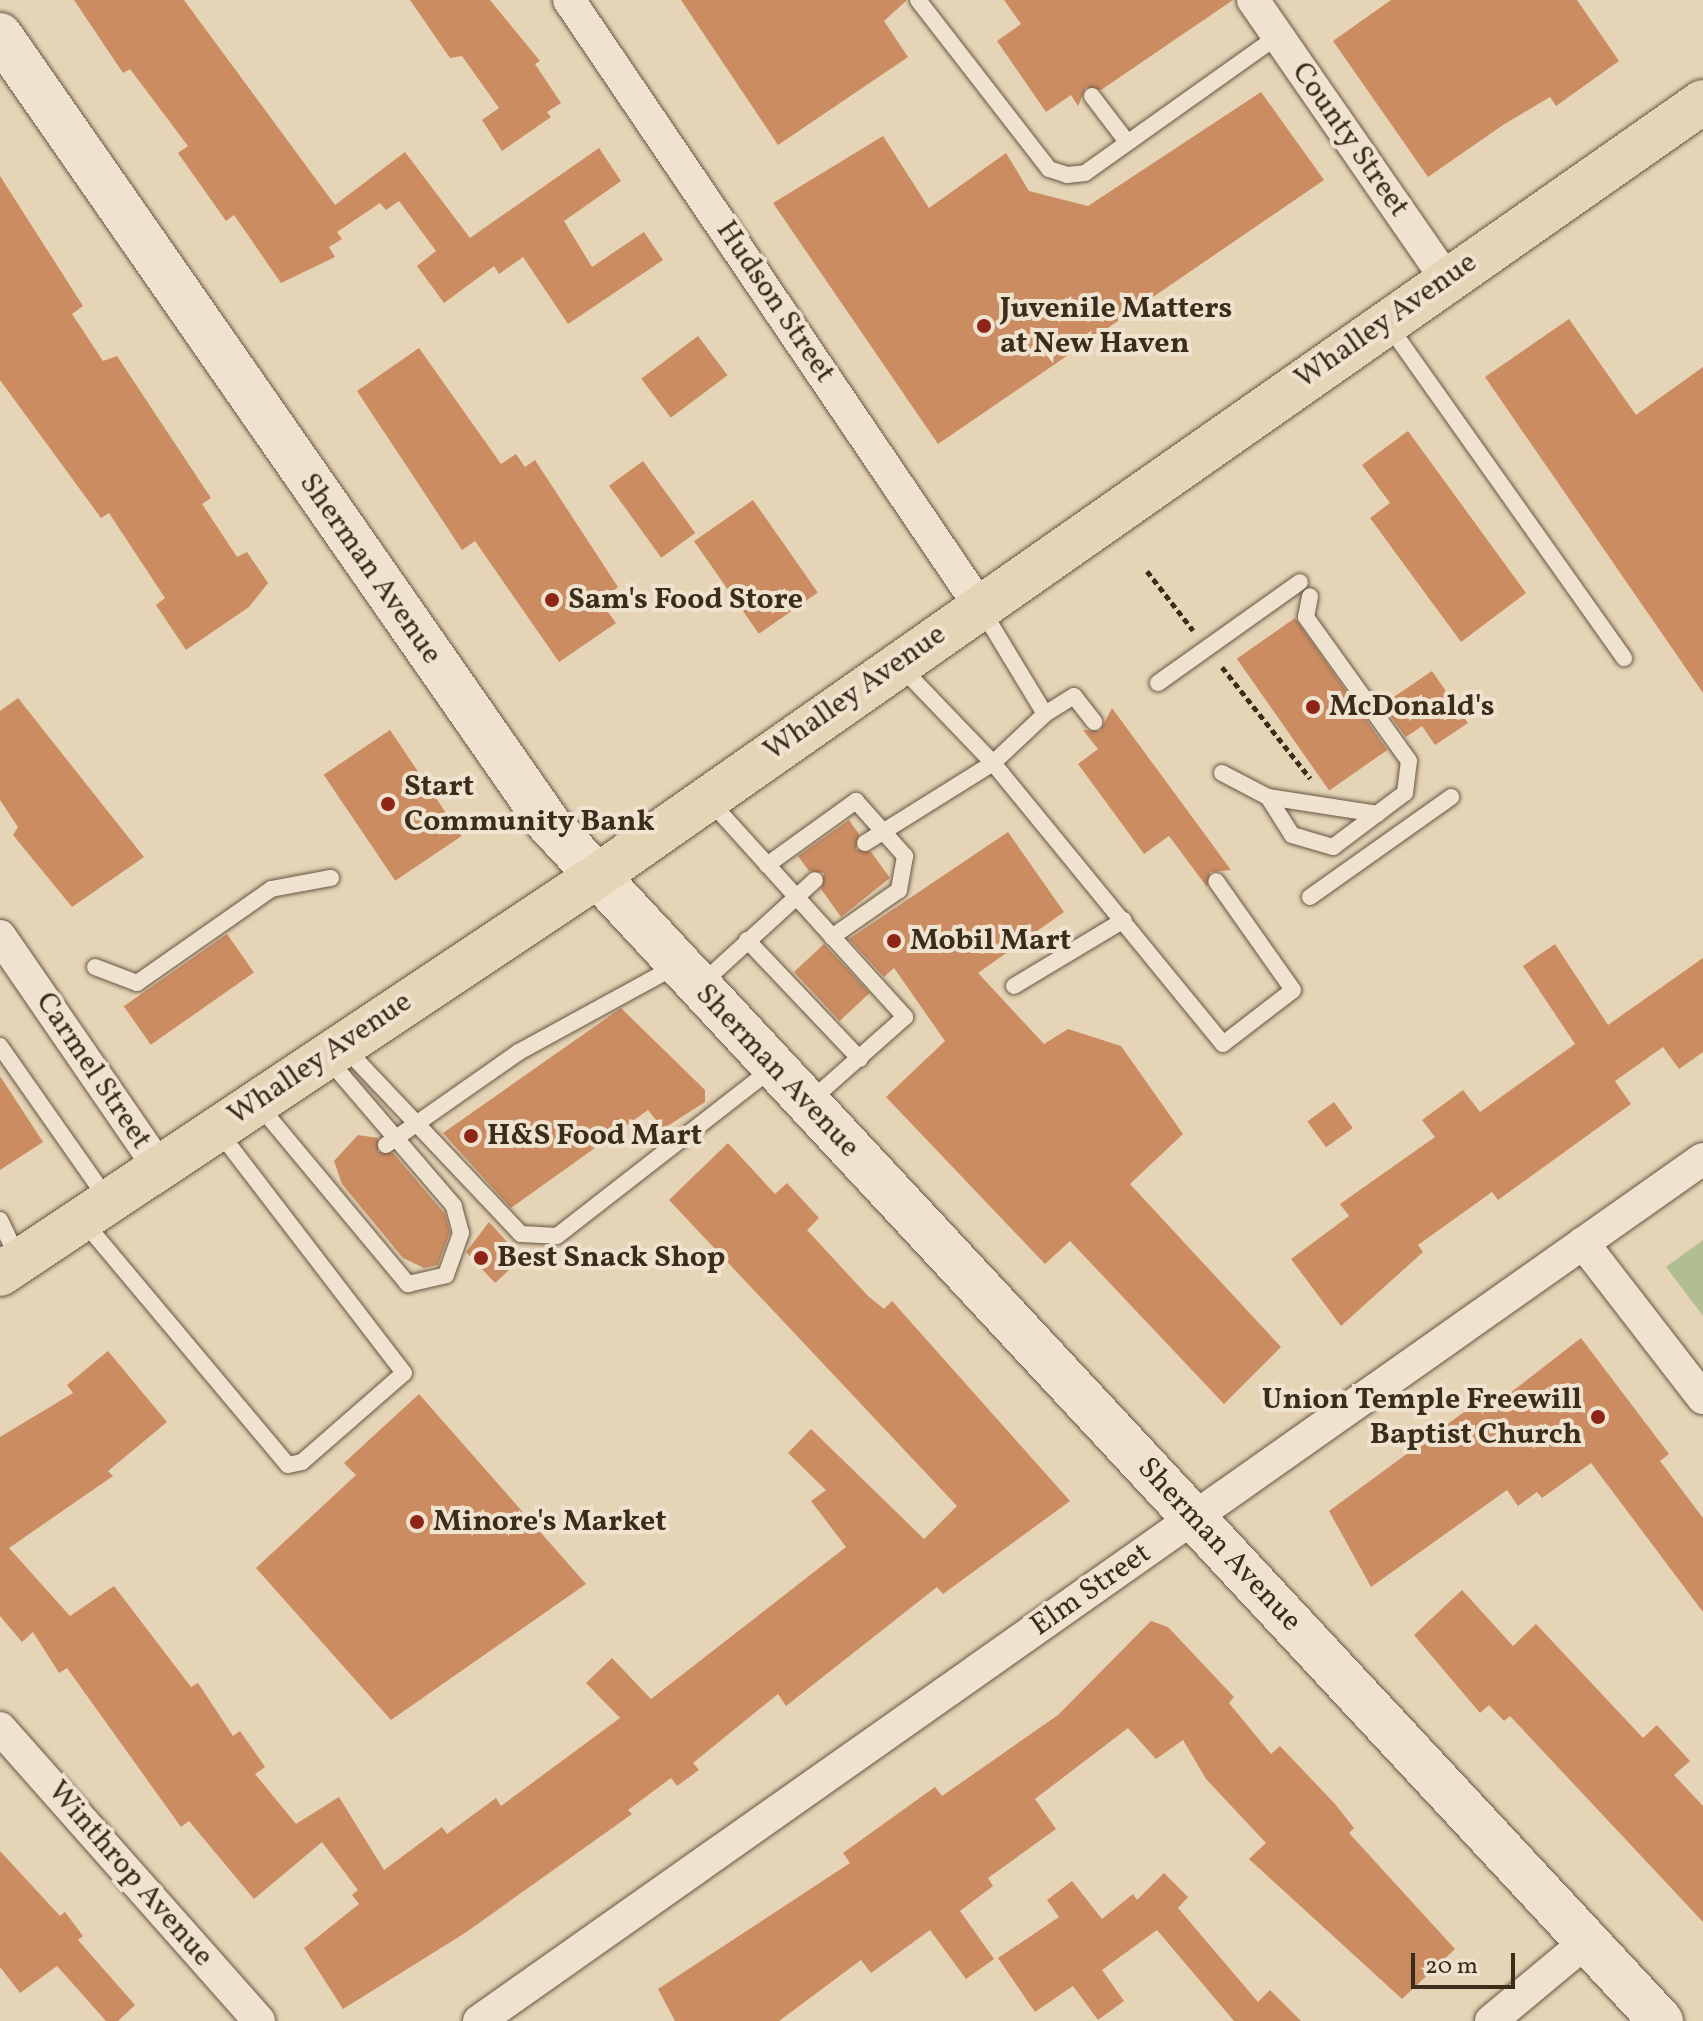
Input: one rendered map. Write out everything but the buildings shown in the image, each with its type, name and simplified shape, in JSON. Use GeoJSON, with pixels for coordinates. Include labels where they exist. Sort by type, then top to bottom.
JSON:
{"type":"FeatureCollection","features":[{"type":"Feature","properties":{"kind":"main road","name":"Sherman Avenue"},"geometry":{"type":"LineString","coordinates":[[0,35],[487,736],[596,877],[1661,2021]]}},
{"type":"Feature","properties":{"kind":"main road","name":"Whalley Avenue"},"geometry":{"type":"LineString","coordinates":[[10,1267],[596,877],[979,605],[1703,102]]}},
{"type":"Feature","properties":{"kind":"street","name":"Hudson Street"},"geometry":{"type":"LineString","coordinates":[[569,0],[979,605]]}},
{"type":"Feature","properties":{"kind":"street","name":"County Street"},"geometry":{"type":"LineString","coordinates":[[1253,0],[1446,279]]}},
{"type":"Feature","properties":{"kind":"street","name":"Carmel Street"},"geometry":{"type":"LineString","coordinates":[[0,936],[158,1166]]}},
{"type":"Feature","properties":{"kind":"street","name":"Elm Street"},"geometry":{"type":"LineString","coordinates":[[479,2021],[1703,1159]]}},
{"type":"Feature","properties":{"kind":"street"},"geometry":{"type":"LineString","coordinates":[[1583,1243],[1703,1398]]}},
{"type":"Feature","properties":{"kind":"street","name":"Winthrop Avenue"},"geometry":{"type":"LineString","coordinates":[[0,1728],[259,2021]]}},
{"type":"Feature","properties":{"kind":"street"},"geometry":{"type":"LineString","coordinates":[[1491,2021],[1587,1941]]}},
{"type":"Feature","properties":{"kind":"lane"},"geometry":{"type":"LineString","coordinates":[[918,0],[1049,169],[1085,173],[1278,36]]}},
{"type":"Feature","properties":{"kind":"lane"},"geometry":{"type":"LineString","coordinates":[[1092,96],[1127,142]]}},
{"type":"Feature","properties":{"kind":"lane"},"geometry":{"type":"LineString","coordinates":[[1386,322],[1624,658]]}},
{"type":"Feature","properties":{"kind":"lane"},"geometry":{"type":"LineString","coordinates":[[1158,683],[1300,582]]}},
{"type":"Feature","properties":{"kind":"lane"},"geometry":{"type":"LineString","coordinates":[[1268,797],[1292,835],[1333,847],[1405,793],[1409,761],[1306,617],[1310,596]]}},
{"type":"Feature","properties":{"kind":"lane"},"geometry":{"type":"LineString","coordinates":[[979,605],[1045,714]]}},
{"type":"Feature","properties":{"kind":"lane"},"geometry":{"type":"LineString","coordinates":[[897,663],[993,763],[1223,1044],[1293,990],[1216,881]]}},
{"type":"Feature","properties":{"kind":"lane"},"geometry":{"type":"LineString","coordinates":[[865,843],[993,763],[1045,714],[1074,696],[1094,722]]}},
{"type":"Feature","properties":{"kind":"lane"},"geometry":{"type":"LineString","coordinates":[[1222,773],[1268,797],[1378,814]]}},
{"type":"Feature","properties":{"kind":"lane"},"geometry":{"type":"LineString","coordinates":[[707,797],[905,1017],[808,1104]]}},
{"type":"Feature","properties":{"kind":"lane"},"geometry":{"type":"LineString","coordinates":[[1310,897],[1451,797]]}},
{"type":"Feature","properties":{"kind":"lane"},"geometry":{"type":"LineString","coordinates":[[767,865],[856,801],[905,856],[899,890],[832,937]]}},
{"type":"Feature","properties":{"kind":"lane"},"geometry":{"type":"LineString","coordinates":[[95,967],[137,983],[271,889],[331,878]]}},
{"type":"Feature","properties":{"kind":"lane"},"geometry":{"type":"LineString","coordinates":[[391,1141],[519,1052],[688,976],[747,940],[794,894],[815,880]]}},
{"type":"Feature","properties":{"kind":"lane"},"geometry":{"type":"LineString","coordinates":[[1014,986],[1124,920]]}},
{"type":"Feature","properties":{"kind":"lane"},"geometry":{"type":"LineString","coordinates":[[747,940],[860,1059]]}},
{"type":"Feature","properties":{"kind":"lane"},"geometry":{"type":"LineString","coordinates":[[0,1046],[95,1209],[288,1465],[302,1462],[404,1373],[216,1128]]}},
{"type":"Feature","properties":{"kind":"lane"},"geometry":{"type":"LineString","coordinates":[[333,1050],[418,1123],[521,1234],[557,1236],[773,1068]]}},
{"type":"Feature","properties":{"kind":"lane"},"geometry":{"type":"LineString","coordinates":[[256,1102],[334,1184],[398,1261],[408,1284],[446,1275],[461,1233],[453,1216],[391,1141],[333,1050]]}},
{"type":"Feature","properties":{"kind":"lane"},"geometry":{"type":"LineString","coordinates":[[0,1220],[10,1267]]}},
{"type":"Feature","properties":{"kind":"path"},"geometry":{"type":"LineString","coordinates":[[1147,571],[1197,636]]}},
{"type":"Feature","properties":{"kind":"path"},"geometry":{"type":"LineString","coordinates":[[1212,659],[1313,783]]}},
{"type":"Feature","properties":{"kind":"green space"},"geometry":{"type":"Polygon","coordinates":[[[1703,1240],[1703,1316],[1666,1267],[1703,1240]]]}},
{"type":"Feature","properties":{"kind":"place","name":"Juvenile Matters at New Haven"},"geometry":{"type":"Point","coordinates":[984,326]}},
{"type":"Feature","properties":{"kind":"place","name":"Sam's Food Store"},"geometry":{"type":"Point","coordinates":[552,600]}},
{"type":"Feature","properties":{"kind":"place","name":"McDonald's"},"geometry":{"type":"Point","coordinates":[1313,707]}},
{"type":"Feature","properties":{"kind":"place","name":"Start Community Bank"},"geometry":{"type":"Point","coordinates":[388,804]}},
{"type":"Feature","properties":{"kind":"place","name":"Mobil Mart"},"geometry":{"type":"Point","coordinates":[894,941]}},
{"type":"Feature","properties":{"kind":"place","name":"H&S Food Mart"},"geometry":{"type":"Point","coordinates":[471,1136]}},
{"type":"Feature","properties":{"kind":"place","name":"Best Snack Shop"},"geometry":{"type":"Point","coordinates":[481,1258]}},
{"type":"Feature","properties":{"kind":"place","name":"Union Temple Freewill Baptist Church"},"geometry":{"type":"Point","coordinates":[1598,1417]}},
{"type":"Feature","properties":{"kind":"place","name":"Minore's Market"},"geometry":{"type":"Point","coordinates":[417,1522]}}]}
